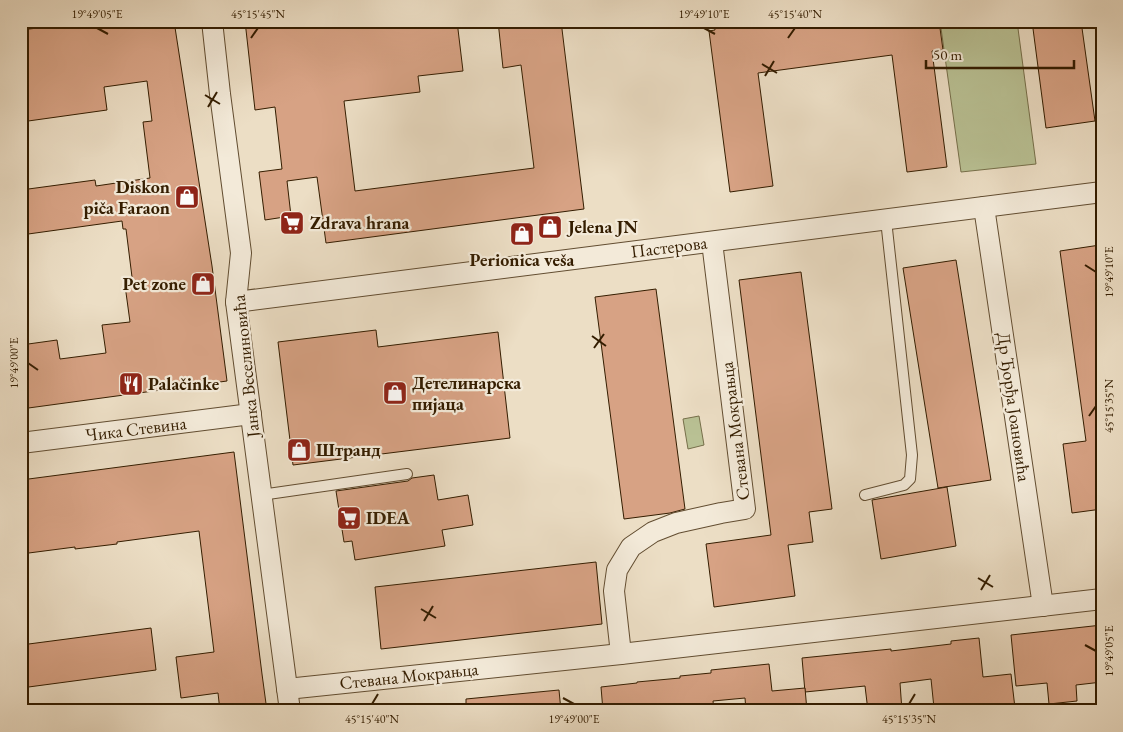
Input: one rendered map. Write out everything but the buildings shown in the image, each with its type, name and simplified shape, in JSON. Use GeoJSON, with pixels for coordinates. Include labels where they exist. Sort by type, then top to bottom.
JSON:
{"type":"FeatureCollection","features":[{"type":"Feature","properties":{"kind":"street","name":"Јанка Веселиновића"},"geometry":{"type":"LineString","coordinates":[[212,21],[240,253],[236,302],[290,711]]}},
{"type":"Feature","properties":{"kind":"street","name":"Пастерова"},"geometry":{"type":"LineString","coordinates":[[236,302],[1102,192]]}},
{"type":"Feature","properties":{"kind":"street","name":"Др Ђорђа Јоановића"},"geometry":{"type":"LineString","coordinates":[[984,207],[1043,606]]}},
{"type":"Feature","properties":{"kind":"street","name":"Стевана Мокрањца"},"geometry":{"type":"LineString","coordinates":[[621,654],[614,591],[617,570],[631,547],[652,532],[676,523],[745,509],[712,242]]}},
{"type":"Feature","properties":{"kind":"street","name":"Чика Стевина"},"geometry":{"type":"LineString","coordinates":[[21,443],[251,414]]}},
{"type":"Feature","properties":{"kind":"street","name":"Стевана Мокрањца"},"geometry":{"type":"LineString","coordinates":[[287,689],[621,654],[1102,599]]}},
{"type":"Feature","properties":{"kind":"lane"},"geometry":{"type":"LineString","coordinates":[[865,495],[904,485],[910,479],[912,454],[886,220]]}},
{"type":"Feature","properties":{"kind":"lane"},"geometry":{"type":"LineString","coordinates":[[262,494],[406,474]]}},
{"type":"Feature","properties":{"kind":"green space"},"geometry":{"type":"Polygon","coordinates":[[[940,21],[1017,21],[1036,164],[961,172],[940,21]]]}},
{"type":"Feature","properties":{"kind":"green space"},"geometry":{"type":"Polygon","coordinates":[[[699,416],[704,445],[688,449],[683,419],[699,416]]]}},
{"type":"Feature","properties":{"kind":"place","name":"Diskon piča Faraon"},"geometry":{"type":"Point","coordinates":[187,197]}},
{"type":"Feature","properties":{"kind":"place","name":"Zdrava hrana"},"geometry":{"type":"Point","coordinates":[292,223]}},
{"type":"Feature","properties":{"kind":"place","name":"Jelena JN"},"geometry":{"type":"Point","coordinates":[550,227]}},
{"type":"Feature","properties":{"kind":"place","name":"Perionica veša"},"geometry":{"type":"Point","coordinates":[522,234]}},
{"type":"Feature","properties":{"kind":"place","name":"Pet zone"},"geometry":{"type":"Point","coordinates":[203,284]}},
{"type":"Feature","properties":{"kind":"place","name":"Palačinke"},"geometry":{"type":"Point","coordinates":[131,384]}},
{"type":"Feature","properties":{"kind":"place","name":"Детелинарска пијаца"},"geometry":{"type":"Point","coordinates":[395,393]}},
{"type":"Feature","properties":{"kind":"place","name":"Штранд"},"geometry":{"type":"Point","coordinates":[299,450]}},
{"type":"Feature","properties":{"kind":"place","name":"IDEA"},"geometry":{"type":"Point","coordinates":[349,518]}}]}
